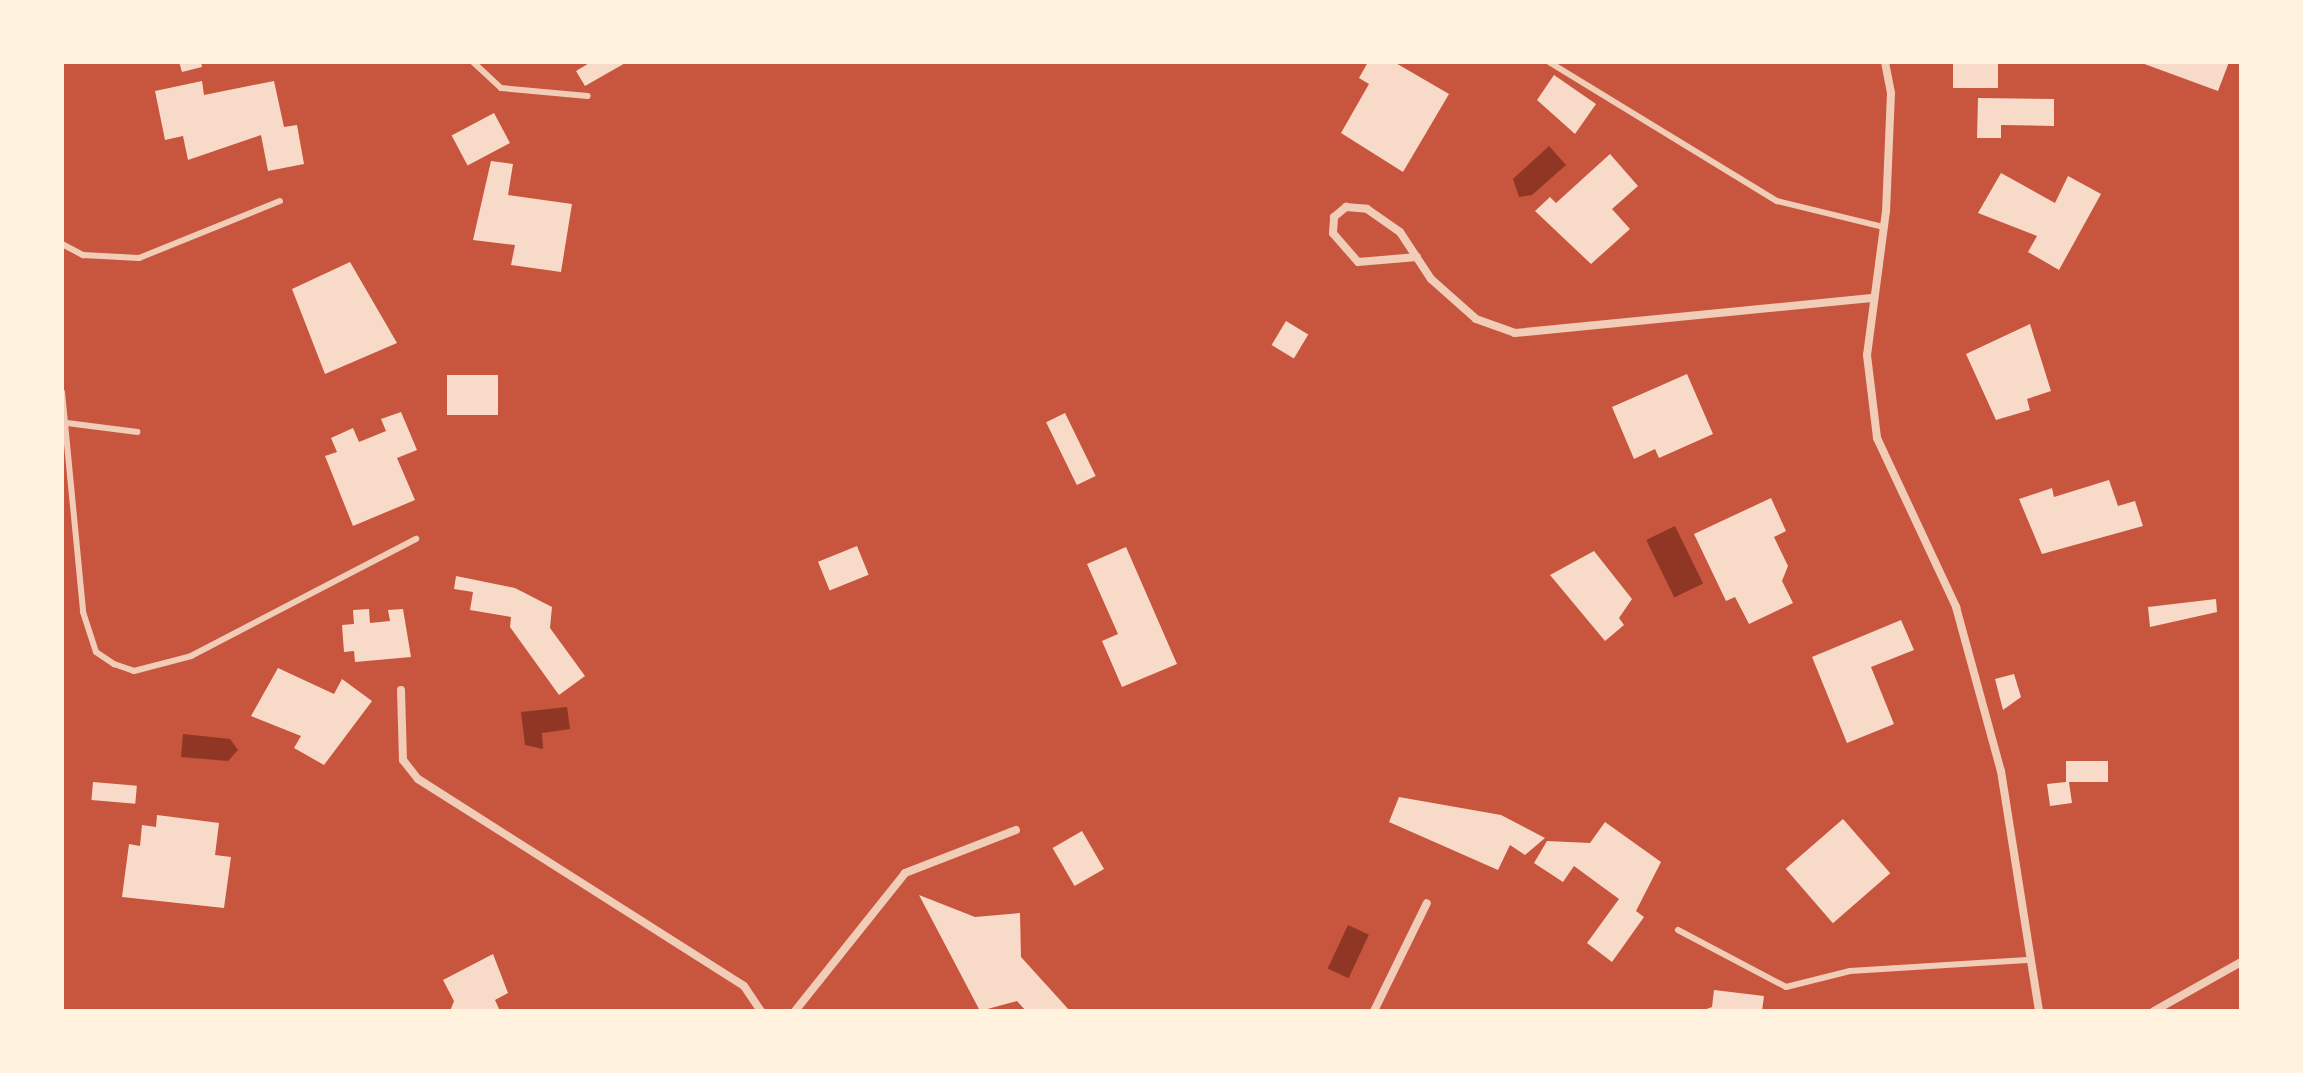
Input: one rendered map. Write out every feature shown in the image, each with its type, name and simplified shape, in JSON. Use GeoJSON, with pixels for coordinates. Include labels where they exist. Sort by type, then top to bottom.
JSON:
{"type":"FeatureCollection","features":[{"type":"Feature","properties":{"kind":"street"},"geometry":{"type":"LineString","coordinates":[[1885,62],[1891,93],[1884,227],[1867,355],[1877,438],[1956,607],[2001,771],[2027,960],[2039,1011]]}},
{"type":"Feature","properties":{"kind":"street"},"geometry":{"type":"LineString","coordinates":[[1417,257],[1358,262],[1333,233],[1334,217],[1346,207],[1367,209],[1400,232],[1417,257],[1476,319],[1515,333],[1874,298]]}},
{"type":"Feature","properties":{"kind":"street"},"geometry":{"type":"LineString","coordinates":[[401,690],[403,760],[418,779],[604,904],[744,986],[761,1011]]}},
{"type":"Feature","properties":{"kind":"street"},"geometry":{"type":"LineString","coordinates":[[795,1011],[905,873],[1016,830]]}},
{"type":"Feature","properties":{"kind":"street"},"geometry":{"type":"LineString","coordinates":[[1374,1011],[1427,903]]}},
{"type":"Feature","properties":{"kind":"street"},"geometry":{"type":"LineString","coordinates":[[2154,1011],[2241,962]]}},
{"type":"Feature","properties":{"kind":"lane"},"geometry":{"type":"LineString","coordinates":[[473,62],[501,88],[588,96]]}},
{"type":"Feature","properties":{"kind":"lane"},"geometry":{"type":"LineString","coordinates":[[1549,62],[1777,201],[1884,227]]}},
{"type":"Feature","properties":{"kind":"lane"},"geometry":{"type":"LineString","coordinates":[[62,244],[83,255],[139,258],[280,201]]}},
{"type":"Feature","properties":{"kind":"lane"},"geometry":{"type":"LineString","coordinates":[[62,392],[83,612],[96,652],[134,671],[191,656],[416,539]]}},
{"type":"Feature","properties":{"kind":"lane"},"geometry":{"type":"LineString","coordinates":[[67,423],[137,432]]}},
{"type":"Feature","properties":{"kind":"lane"},"geometry":{"type":"LineString","coordinates":[[1678,930],[1786,987],[1850,971],[2027,960]]}},
{"type":"Feature","properties":{"kind":"shaded area"},"geometry":{"type":"Polygon","coordinates":[[[1549,146],[1566,165],[1532,195],[1519,197],[1513,179],[1549,146]]]}},
{"type":"Feature","properties":{"kind":"shaded area"},"geometry":{"type":"Polygon","coordinates":[[[1675,526],[1703,584],[1674,598],[1646,540],[1675,526]]]}},
{"type":"Feature","properties":{"kind":"shaded area"},"geometry":{"type":"Polygon","coordinates":[[[567,707],[570,729],[542,733],[543,749],[525,745],[521,712],[567,707]]]}},
{"type":"Feature","properties":{"kind":"shaded area"},"geometry":{"type":"Polygon","coordinates":[[[183,734],[230,739],[238,750],[228,761],[181,757],[183,734]]]}},
{"type":"Feature","properties":{"kind":"shaded area"},"geometry":{"type":"Polygon","coordinates":[[[1348,925],[1369,935],[1349,978],[1328,969],[1348,925]]]}},
{"type":"Feature","properties":{"kind":"building"},"geometry":{"type":"Polygon","coordinates":[[[179,62],[201,62],[202,67],[182,72],[179,62]]]}},
{"type":"Feature","properties":{"kind":"building"},"geometry":{"type":"Polygon","coordinates":[[[591,62],[627,62],[585,86],[576,71],[591,62]]]}},
{"type":"Feature","properties":{"kind":"building"},"geometry":{"type":"Polygon","coordinates":[[[1368,62],[1394,62],[1449,94],[1403,172],[1341,133],[1369,84],[1359,78],[1368,62]]]}},
{"type":"Feature","properties":{"kind":"building"},"geometry":{"type":"Polygon","coordinates":[[[1953,62],[1998,62],[1998,88],[1953,88],[1953,62]]]}},
{"type":"Feature","properties":{"kind":"building"},"geometry":{"type":"Polygon","coordinates":[[[2139,62],[2229,62],[2218,91],[2139,62]]]}},
{"type":"Feature","properties":{"kind":"building"},"geometry":{"type":"Polygon","coordinates":[[[1554,75],[1596,104],[1575,134],[1537,100],[1554,75]]]}},
{"type":"Feature","properties":{"kind":"building"},"geometry":{"type":"Polygon","coordinates":[[[202,81],[204,95],[274,81],[284,127],[297,125],[304,164],[268,171],[261,135],[188,160],[183,136],[165,140],[155,91],[202,81]]]}},
{"type":"Feature","properties":{"kind":"building"},"geometry":{"type":"Polygon","coordinates":[[[1978,98],[2054,99],[2054,126],[2001,125],[2001,138],[1977,138],[1978,98]]]}},
{"type":"Feature","properties":{"kind":"building"},"geometry":{"type":"Polygon","coordinates":[[[494,113],[510,143],[468,166],[452,136],[494,113]]]}},
{"type":"Feature","properties":{"kind":"building"},"geometry":{"type":"Polygon","coordinates":[[[1610,154],[1638,186],[1612,209],[1630,229],[1591,264],[1535,211],[1550,197],[1556,203],[1610,154]]]}},
{"type":"Feature","properties":{"kind":"building"},"geometry":{"type":"Polygon","coordinates":[[[491,161],[513,164],[508,195],[572,204],[561,272],[511,265],[515,245],[473,240],[491,161]]]}},
{"type":"Feature","properties":{"kind":"building"},"geometry":{"type":"Polygon","coordinates":[[[2001,173],[2055,203],[2068,176],[2101,194],[2059,270],[2028,252],[2037,236],[1978,213],[2001,173]]]}},
{"type":"Feature","properties":{"kind":"building"},"geometry":{"type":"Polygon","coordinates":[[[350,262],[397,343],[325,374],[292,289],[350,262]]]}},
{"type":"Feature","properties":{"kind":"building"},"geometry":{"type":"Polygon","coordinates":[[[1286,321],[1308,334],[1294,358],[1272,345],[1286,321]]]}},
{"type":"Feature","properties":{"kind":"building"},"geometry":{"type":"Polygon","coordinates":[[[2030,324],[2051,391],[2027,399],[2030,410],[1996,420],[1966,354],[2030,324]]]}},
{"type":"Feature","properties":{"kind":"building"},"geometry":{"type":"Polygon","coordinates":[[[1687,374],[1713,434],[1659,458],[1655,449],[1634,459],[1612,407],[1687,374]]]}},
{"type":"Feature","properties":{"kind":"building"},"geometry":{"type":"Polygon","coordinates":[[[447,375],[498,375],[498,415],[447,415],[447,375]]]}},
{"type":"Feature","properties":{"kind":"building"},"geometry":{"type":"Polygon","coordinates":[[[401,412],[417,450],[397,458],[415,500],[353,526],[325,456],[337,452],[331,438],[353,428],[359,442],[386,431],[381,419],[401,412]]]}},
{"type":"Feature","properties":{"kind":"building"},"geometry":{"type":"Polygon","coordinates":[[[1065,413],[1096,476],[1077,485],[1046,422],[1065,413]]]}},
{"type":"Feature","properties":{"kind":"building"},"geometry":{"type":"Polygon","coordinates":[[[2109,480],[2118,506],[2135,501],[2143,526],[2042,554],[2019,499],[2052,488],[2054,497],[2109,480]]]}},
{"type":"Feature","properties":{"kind":"building"},"geometry":{"type":"Polygon","coordinates":[[[1771,498],[1786,531],[1774,537],[1788,566],[1782,581],[1793,603],[1749,624],[1735,597],[1726,601],[1694,534],[1771,498]]]}},
{"type":"Feature","properties":{"kind":"building"},"geometry":{"type":"Polygon","coordinates":[[[857,546],[869,575],[830,590],[818,562],[857,546]]]}},
{"type":"Feature","properties":{"kind":"building"},"geometry":{"type":"Polygon","coordinates":[[[1126,547],[1177,664],[1122,687],[1102,641],[1118,634],[1087,564],[1126,547]]]}},
{"type":"Feature","properties":{"kind":"building"},"geometry":{"type":"Polygon","coordinates":[[[1594,551],[1632,599],[1619,618],[1624,625],[1605,641],[1550,575],[1594,551]]]}},
{"type":"Feature","properties":{"kind":"building"},"geometry":{"type":"Polygon","coordinates":[[[456,576],[515,588],[552,607],[550,628],[585,676],[559,695],[510,627],[511,617],[470,610],[473,592],[454,589],[456,576]]]}},
{"type":"Feature","properties":{"kind":"building"},"geometry":{"type":"Polygon","coordinates":[[[2216,599],[2217,612],[2150,627],[2148,607],[2216,599]]]}},
{"type":"Feature","properties":{"kind":"building"},"geometry":{"type":"Polygon","coordinates":[[[369,609],[370,623],[390,621],[388,610],[403,609],[411,657],[355,662],[354,651],[344,652],[342,625],[354,624],[353,610],[369,609]]]}},
{"type":"Feature","properties":{"kind":"building"},"geometry":{"type":"Polygon","coordinates":[[[1901,620],[1914,650],[1871,667],[1894,724],[1847,743],[1812,657],[1901,620]]]}},
{"type":"Feature","properties":{"kind":"building"},"geometry":{"type":"Polygon","coordinates":[[[278,668],[334,694],[342,679],[372,701],[324,765],[294,748],[301,736],[251,716],[278,668]]]}},
{"type":"Feature","properties":{"kind":"building"},"geometry":{"type":"Polygon","coordinates":[[[2014,674],[2021,697],[2003,710],[1995,679],[2014,674]]]}},
{"type":"Feature","properties":{"kind":"building"},"geometry":{"type":"Polygon","coordinates":[[[2066,761],[2108,761],[2108,782],[2069,782],[2072,803],[2050,806],[2047,784],[2066,782],[2066,761]]]}},
{"type":"Feature","properties":{"kind":"building"},"geometry":{"type":"Polygon","coordinates":[[[93,782],[137,786],[135,804],[91,800],[93,782]]]}},
{"type":"Feature","properties":{"kind":"building"},"geometry":{"type":"Polygon","coordinates":[[[1399,797],[1501,815],[1545,838],[1525,855],[1510,845],[1498,870],[1389,822],[1399,797]]]}},
{"type":"Feature","properties":{"kind":"building"},"geometry":{"type":"Polygon","coordinates":[[[157,815],[219,823],[215,855],[231,857],[224,908],[122,897],[129,844],[140,846],[142,825],[156,827],[157,815]]]}},
{"type":"Feature","properties":{"kind":"building"},"geometry":{"type":"Polygon","coordinates":[[[1843,819],[1890,873],[1833,923],[1786,869],[1843,819]]]}},
{"type":"Feature","properties":{"kind":"building"},"geometry":{"type":"Polygon","coordinates":[[[1605,822],[1661,862],[1636,911],[1644,917],[1612,962],[1587,943],[1619,899],[1574,866],[1563,882],[1534,863],[1547,841],[1590,843],[1605,822]]]}},
{"type":"Feature","properties":{"kind":"building"},"geometry":{"type":"Polygon","coordinates":[[[1082,831],[1104,869],[1075,886],[1053,848],[1082,831]]]}},
{"type":"Feature","properties":{"kind":"building"},"geometry":{"type":"Polygon","coordinates":[[[919,895],[975,917],[1020,913],[1021,957],[1070,1011],[1026,1011],[1017,1001],[980,1011],[919,895]]]}},
{"type":"Feature","properties":{"kind":"building"},"geometry":{"type":"Polygon","coordinates":[[[493,954],[508,993],[495,1000],[500,1011],[450,1011],[454,1001],[443,980],[493,954]]]}},
{"type":"Feature","properties":{"kind":"building"},"geometry":{"type":"Polygon","coordinates":[[[1714,990],[1764,996],[1762,1011],[1701,1011],[1712,1007],[1714,990]]]}}]}
